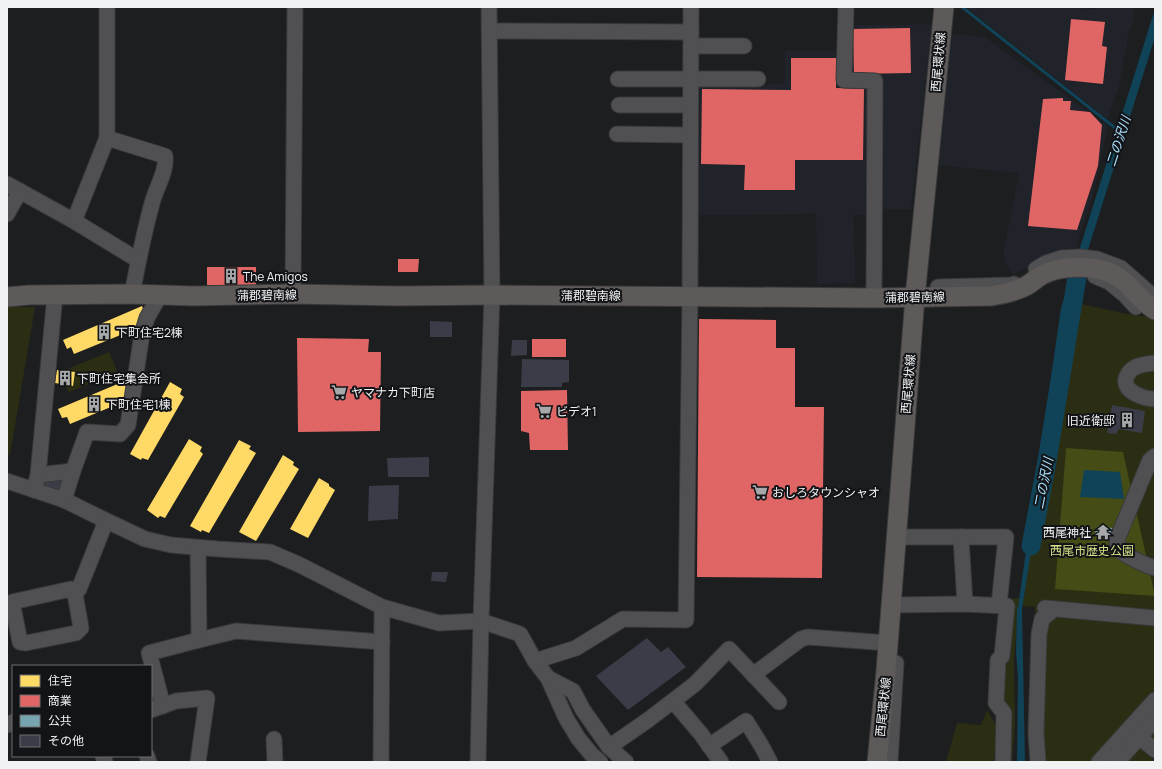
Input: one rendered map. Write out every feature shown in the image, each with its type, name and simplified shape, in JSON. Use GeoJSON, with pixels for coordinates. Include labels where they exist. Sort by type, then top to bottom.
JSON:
{"type":"FeatureCollection","features":[{"type":"Feature","properties":{"kind":"main road","name":"西尾環状線"},"geometry":{"type":"LineString","coordinates":[[877,762],[888,643],[895,605],[915,297],[944,7]]}},
{"type":"Feature","properties":{"kind":"main road","name":"蒲郡碧南線"},"geometry":{"type":"LineString","coordinates":[[7,297],[132,294],[193,296],[293,294],[398,296],[492,295],[874,298],[992,296],[1009,294],[1026,286],[1041,275],[1054,270],[1067,268],[1090,268],[1102,269],[1115,275],[1155,310]]}},
{"type":"Feature","properties":{"kind":"street"},"geometry":{"type":"LineString","coordinates":[[74,221],[107,138],[107,7]]}},
{"type":"Feature","properties":{"kind":"street"},"geometry":{"type":"LineString","coordinates":[[293,294],[295,7]]}},
{"type":"Feature","properties":{"kind":"street"},"geometry":{"type":"LineString","coordinates":[[478,762],[481,621],[492,295],[489,7]]}},
{"type":"Feature","properties":{"kind":"street"},"geometry":{"type":"LineString","coordinates":[[535,661],[576,648],[623,619],[686,620],[690,296],[691,7]]}},
{"type":"Feature","properties":{"kind":"street"},"geometry":{"type":"LineString","coordinates":[[846,7],[844,80],[874,81],[874,298]]}},
{"type":"Feature","properties":{"kind":"street"},"geometry":{"type":"LineString","coordinates":[[490,31],[691,39],[744,46]]}},
{"type":"Feature","properties":{"kind":"street"},"geometry":{"type":"LineString","coordinates":[[618,79],[758,79]]}},
{"type":"Feature","properties":{"kind":"street"},"geometry":{"type":"LineString","coordinates":[[619,105],[690,105]]}},
{"type":"Feature","properties":{"kind":"street"},"geometry":{"type":"LineString","coordinates":[[617,134],[690,135]]}},
{"type":"Feature","properties":{"kind":"street"},"geometry":{"type":"LineString","coordinates":[[107,138],[165,156],[166,164],[153,200],[138,260],[132,294]]}},
{"type":"Feature","properties":{"kind":"street"},"geometry":{"type":"LineString","coordinates":[[7,184],[74,221],[138,260]]}},
{"type":"Feature","properties":{"kind":"street"},"geometry":{"type":"LineString","coordinates":[[7,214],[20,191]]}},
{"type":"Feature","properties":{"kind":"street"},"geometry":{"type":"LineString","coordinates":[[938,287],[1012,286],[1046,264],[1061,258],[1080,257],[1097,258],[1121,268],[1155,298]]}},
{"type":"Feature","properties":{"kind":"street"},"geometry":{"type":"LineString","coordinates":[[1090,274],[1109,282],[1125,295],[1136,307],[1155,319]]}},
{"type":"Feature","properties":{"kind":"street"},"geometry":{"type":"LineString","coordinates":[[34,490],[38,475],[55,295]]}},
{"type":"Feature","properties":{"kind":"street"},"geometry":{"type":"LineString","coordinates":[[64,500],[87,432],[120,434],[128,425],[142,334],[147,318],[160,295]]}},
{"type":"Feature","properties":{"kind":"street"},"geometry":{"type":"LineString","coordinates":[[1155,363],[1144,364],[1132,368],[1128,373],[1126,380],[1128,386],[1133,392],[1143,398],[1155,400]]}},
{"type":"Feature","properties":{"kind":"street"},"geometry":{"type":"LineString","coordinates":[[1155,456],[1150,461],[1118,537],[1117,544],[1120,551],[1155,568]]}},
{"type":"Feature","properties":{"kind":"street"},"geometry":{"type":"LineString","coordinates":[[38,475],[73,470]]}},
{"type":"Feature","properties":{"kind":"street"},"geometry":{"type":"LineString","coordinates":[[7,481],[64,500],[145,539],[167,545],[270,552],[300,565],[382,607],[439,623],[481,621],[520,634],[535,661],[548,678],[566,718],[578,738],[600,762]]}},
{"type":"Feature","properties":{"kind":"street"},"geometry":{"type":"LineString","coordinates":[[76,593],[71,589],[12,602],[20,642],[26,643],[76,634],[81,628],[75,594],[76,593],[79,590],[106,521]]}},
{"type":"Feature","properties":{"kind":"street"},"geometry":{"type":"LineString","coordinates":[[961,537],[965,604]]}},
{"type":"Feature","properties":{"kind":"street"},"geometry":{"type":"LineString","coordinates":[[900,542],[961,537],[1006,537],[1001,605],[989,707]]}},
{"type":"Feature","properties":{"kind":"street"},"geometry":{"type":"LineString","coordinates":[[198,548],[199,640]]}},
{"type":"Feature","properties":{"kind":"street"},"geometry":{"type":"LineString","coordinates":[[890,762],[895,605],[1001,605]]}},
{"type":"Feature","properties":{"kind":"street"},"geometry":{"type":"LineString","coordinates":[[1001,605],[1002,656],[998,660],[996,703],[1004,713],[1003,762]]}},
{"type":"Feature","properties":{"kind":"street"},"geometry":{"type":"LineString","coordinates":[[382,607],[382,762]]}},
{"type":"Feature","properties":{"kind":"street"},"geometry":{"type":"LineString","coordinates":[[1038,762],[1036,732],[1039,634],[1042,619],[1047,608],[1155,618]]}},
{"type":"Feature","properties":{"kind":"street"},"geometry":{"type":"LineString","coordinates":[[151,665],[149,653],[236,631],[382,642]]}},
{"type":"Feature","properties":{"kind":"street"},"geometry":{"type":"LineString","coordinates":[[753,675],[801,639],[808,637],[888,643]]}},
{"type":"Feature","properties":{"kind":"street"},"geometry":{"type":"LineString","coordinates":[[609,747],[695,684],[729,649],[779,702]]}},
{"type":"Feature","properties":{"kind":"street"},"geometry":{"type":"LineString","coordinates":[[153,676],[157,708],[176,701],[207,698],[198,762]]}},
{"type":"Feature","properties":{"kind":"street"},"geometry":{"type":"LineString","coordinates":[[548,678],[573,691],[583,710],[609,747],[626,762]]}},
{"type":"Feature","properties":{"kind":"street"},"geometry":{"type":"LineString","coordinates":[[1099,762],[1155,700]]}},
{"type":"Feature","properties":{"kind":"street"},"geometry":{"type":"LineString","coordinates":[[673,701],[701,734],[721,762]]}},
{"type":"Feature","properties":{"kind":"street"},"geometry":{"type":"LineString","coordinates":[[1108,762],[1143,736],[1155,707]]}},
{"type":"Feature","properties":{"kind":"street"},"geometry":{"type":"LineString","coordinates":[[1117,762],[1143,736],[1155,720]]}},
{"type":"Feature","properties":{"kind":"street"},"geometry":{"type":"LineString","coordinates":[[709,746],[746,721],[770,762]]}},
{"type":"Feature","properties":{"kind":"street"},"geometry":{"type":"LineString","coordinates":[[1143,736],[1155,750]]}},
{"type":"Feature","properties":{"kind":"street"},"geometry":{"type":"LineString","coordinates":[[274,739],[275,762]]}},
{"type":"Feature","properties":{"kind":"shaded area"},"geometry":{"type":"Polygon","coordinates":[[[966,7],[1074,7],[1095,10],[1096,7],[1135,7],[1133,26],[1130,26],[1119,86],[1107,119],[966,7]]]}},
{"type":"Feature","properties":{"kind":"shaded area"},"geometry":{"type":"Polygon","coordinates":[[[932,24],[911,209],[872,209],[871,215],[854,215],[855,283],[817,284],[816,214],[699,215],[700,84],[785,84],[785,51],[849,51],[849,25],[932,24]]]}},
{"type":"Feature","properties":{"kind":"shaded area"},"geometry":{"type":"Polygon","coordinates":[[[952,34],[985,37],[1108,126],[1093,195],[1074,254],[1033,264],[1013,275],[1005,262],[1003,254],[1019,173],[936,165],[952,34]]]}},
{"type":"Feature","properties":{"kind":"green space","name":"西尾市歴史公園"},"geometry":{"type":"Polygon","coordinates":[[[1063,300],[1122,313],[1155,318],[1155,728],[1152,731],[1155,734],[1155,747],[1148,741],[1143,751],[1155,762],[1033,762],[1031,681],[1035,607],[1020,606],[1063,300]]]}},
{"type":"Feature","properties":{"kind":"green space"},"geometry":{"type":"Polygon","coordinates":[[[7,307],[35,307],[10,455],[7,454],[7,307]]]}},
{"type":"Feature","properties":{"kind":"green space"},"geometry":{"type":"Polygon","coordinates":[[[109,352],[118,373],[69,392],[66,387],[68,374],[62,371],[109,352]]]}},
{"type":"Feature","properties":{"kind":"green space"},"geometry":{"type":"Polygon","coordinates":[[[1066,448],[1123,452],[1155,596],[1055,589],[1066,448]]]}},
{"type":"Feature","properties":{"kind":"green space"},"geometry":{"type":"Polygon","coordinates":[[[1019,598],[1014,659],[1015,725],[1012,762],[998,762],[1001,726],[991,705],[1002,600],[1019,598]]]}},
{"type":"Feature","properties":{"kind":"green space"},"geometry":{"type":"Polygon","coordinates":[[[987,710],[997,727],[994,762],[946,762],[957,723],[981,725],[987,710]]]}},
{"type":"Feature","properties":{"kind":"water"},"geometry":{"type":"Polygon","coordinates":[[[1155,9],[1155,37],[1069,310],[1022,609],[1025,762],[1017,762],[1017,608],[1061,308],[1155,9]]]}},
{"type":"Feature","properties":{"kind":"water"},"geometry":{"type":"Polygon","coordinates":[[[1084,470],[1120,472],[1124,499],[1080,497],[1084,470]]]}},
{"type":"Feature","properties":{"kind":"building: 住宅","name":"下町住宅2棟"},"geometry":{"type":"Polygon","coordinates":[[[142,306],[147,318],[145,325],[74,354],[71,347],[67,349],[63,340],[142,306]]]}},
{"type":"Feature","properties":{"kind":"building: 住宅","name":"下町住宅集会所"},"geometry":{"type":"Polygon","coordinates":[[[57,370],[75,372],[73,386],[55,383],[57,370]]]}},
{"type":"Feature","properties":{"kind":"building: 住宅","name":"下町住宅1棟"},"geometry":{"type":"Polygon","coordinates":[[[127,380],[132,390],[130,399],[70,424],[67,417],[62,418],[58,409],[127,380]]]}},
{"type":"Feature","properties":{"kind":"building: 住宅"},"geometry":{"type":"Polygon","coordinates":[[[170,382],[182,389],[180,394],[184,397],[148,460],[142,458],[141,460],[130,454],[170,382]]]}},
{"type":"Feature","properties":{"kind":"building: 住宅"},"geometry":{"type":"Polygon","coordinates":[[[189,439],[202,447],[200,451],[203,454],[165,518],[160,516],[158,518],[147,510],[189,439]]]}},
{"type":"Feature","properties":{"kind":"building: 住宅"},"geometry":{"type":"Polygon","coordinates":[[[239,440],[251,446],[249,449],[256,453],[209,533],[202,530],[201,532],[190,526],[239,440]]]}},
{"type":"Feature","properties":{"kind":"building: 住宅"},"geometry":{"type":"Polygon","coordinates":[[[283,455],[294,462],[293,465],[299,469],[256,541],[239,532],[283,455]]]}},
{"type":"Feature","properties":{"kind":"building: 住宅"},"geometry":{"type":"Polygon","coordinates":[[[319,478],[335,490],[308,538],[290,529],[319,478]]]}},
{"type":"Feature","properties":{"kind":"building: 商業"},"geometry":{"type":"Polygon","coordinates":[[[1071,19],[1105,22],[1102,46],[1107,47],[1103,84],[1065,80],[1071,19]]]}},
{"type":"Feature","properties":{"kind":"building: 商業"},"geometry":{"type":"Polygon","coordinates":[[[910,28],[911,73],[854,74],[853,29],[910,28]]]}},
{"type":"Feature","properties":{"kind":"building: 商業"},"geometry":{"type":"Polygon","coordinates":[[[791,58],[836,58],[836,88],[864,89],[863,160],[795,160],[795,190],[744,190],[745,165],[701,164],[702,89],[791,90],[791,58]]]}},
{"type":"Feature","properties":{"kind":"building: 商業"},"geometry":{"type":"Polygon","coordinates":[[[1063,98],[1063,101],[1071,101],[1070,110],[1090,112],[1102,125],[1098,166],[1077,230],[1028,226],[1043,99],[1063,98]]]}},
{"type":"Feature","properties":{"kind":"building: 商業"},"geometry":{"type":"Polygon","coordinates":[[[398,259],[419,259],[418,272],[398,272],[398,259]]]}},
{"type":"Feature","properties":{"kind":"building: 商業","name":"The Amigos"},"geometry":{"type":"Polygon","coordinates":[[[207,267],[256,267],[256,285],[207,285],[207,267]]]}},
{"type":"Feature","properties":{"kind":"building: 商業","name":"おしろタウンシャオ"},"geometry":{"type":"Polygon","coordinates":[[[699,319],[776,320],[776,348],[795,348],[795,407],[824,407],[822,578],[697,577],[699,319]]]}},
{"type":"Feature","properties":{"kind":"building: 商業","name":"ヤマナカ下町店"},"geometry":{"type":"Polygon","coordinates":[[[297,338],[369,339],[368,352],[381,352],[380,431],[298,432],[297,338]]]}},
{"type":"Feature","properties":{"kind":"building: 商業"},"geometry":{"type":"Polygon","coordinates":[[[532,339],[566,339],[566,357],[532,357],[532,339]]]}},
{"type":"Feature","properties":{"kind":"building: 商業","name":"ビデオ1"},"geometry":{"type":"Polygon","coordinates":[[[567,390],[568,450],[530,450],[529,433],[521,431],[521,391],[567,390]]]}},
{"type":"Feature","properties":{"kind":"building: 公共","name":"西尾神社"},"geometry":{"type":"Polygon","coordinates":[[[1098,526],[1112,528],[1111,540],[1094,535],[1098,526]]]}},
{"type":"Feature","properties":{"kind":"building: その他"},"geometry":{"type":"Polygon","coordinates":[[[430,321],[452,322],[452,337],[430,337],[430,321]]]}},
{"type":"Feature","properties":{"kind":"building: その他"},"geometry":{"type":"Polygon","coordinates":[[[512,340],[527,340],[527,355],[511,356],[512,340]]]}},
{"type":"Feature","properties":{"kind":"building: その他"},"geometry":{"type":"Polygon","coordinates":[[[522,359],[569,360],[569,382],[562,383],[562,387],[521,387],[522,359]]]}},
{"type":"Feature","properties":{"kind":"building: その他","name":"旧近衛邸"},"geometry":{"type":"Polygon","coordinates":[[[1112,405],[1145,411],[1142,433],[1118,429],[1117,434],[1107,433],[1112,405]]]}},
{"type":"Feature","properties":{"kind":"building: その他"},"geometry":{"type":"Polygon","coordinates":[[[429,457],[429,477],[388,477],[387,458],[429,457]]]}},
{"type":"Feature","properties":{"kind":"building: その他"},"geometry":{"type":"Polygon","coordinates":[[[69,473],[60,494],[36,485],[39,479],[69,473]]]}},
{"type":"Feature","properties":{"kind":"building: その他"},"geometry":{"type":"Polygon","coordinates":[[[399,485],[398,519],[368,521],[369,486],[399,485]]]}},
{"type":"Feature","properties":{"kind":"building: その他"},"geometry":{"type":"Polygon","coordinates":[[[432,572],[448,572],[446,582],[431,581],[432,572]]]}},
{"type":"Feature","properties":{"kind":"building: その他"},"geometry":{"type":"Polygon","coordinates":[[[647,638],[661,652],[668,647],[686,667],[628,710],[596,676],[647,638]]]}},
{"type":"Feature","properties":{"kind":"waterway"},"geometry":{"type":"LineString","coordinates":[[962,7],[1119,131]]}},
{"type":"Feature","properties":{"kind":"waterway","name":"二の沢川"},"geometry":{"type":"LineString","coordinates":[[1031,546],[1047,461],[1077,277]]}},
{"type":"Feature","properties":{"kind":"place","name":"The Amigos"},"geometry":{"type":"Point","coordinates":[231,276]}},
{"type":"Feature","properties":{"kind":"place","name":"下町住宅2棟"},"geometry":{"type":"Point","coordinates":[104,332]}},
{"type":"Feature","properties":{"kind":"place","name":"下町住宅集会所"},"geometry":{"type":"Point","coordinates":[65,378]}},
{"type":"Feature","properties":{"kind":"place","name":"ヤマナカ下町店"},"geometry":{"type":"Point","coordinates":[339,392]}},
{"type":"Feature","properties":{"kind":"place","name":"下町住宅1棟"},"geometry":{"type":"Point","coordinates":[94,404]}},
{"type":"Feature","properties":{"kind":"place","name":"ビデオ1"},"geometry":{"type":"Point","coordinates":[544,411]}},
{"type":"Feature","properties":{"kind":"place","name":"旧近衛邸"},"geometry":{"type":"Point","coordinates":[1127,420]}},
{"type":"Feature","properties":{"kind":"place","name":"おしろタウンシャオ"},"geometry":{"type":"Point","coordinates":[760,492]}},
{"type":"Feature","properties":{"kind":"place","name":"西尾神社"},"geometry":{"type":"Point","coordinates":[1103,532]}}]}
